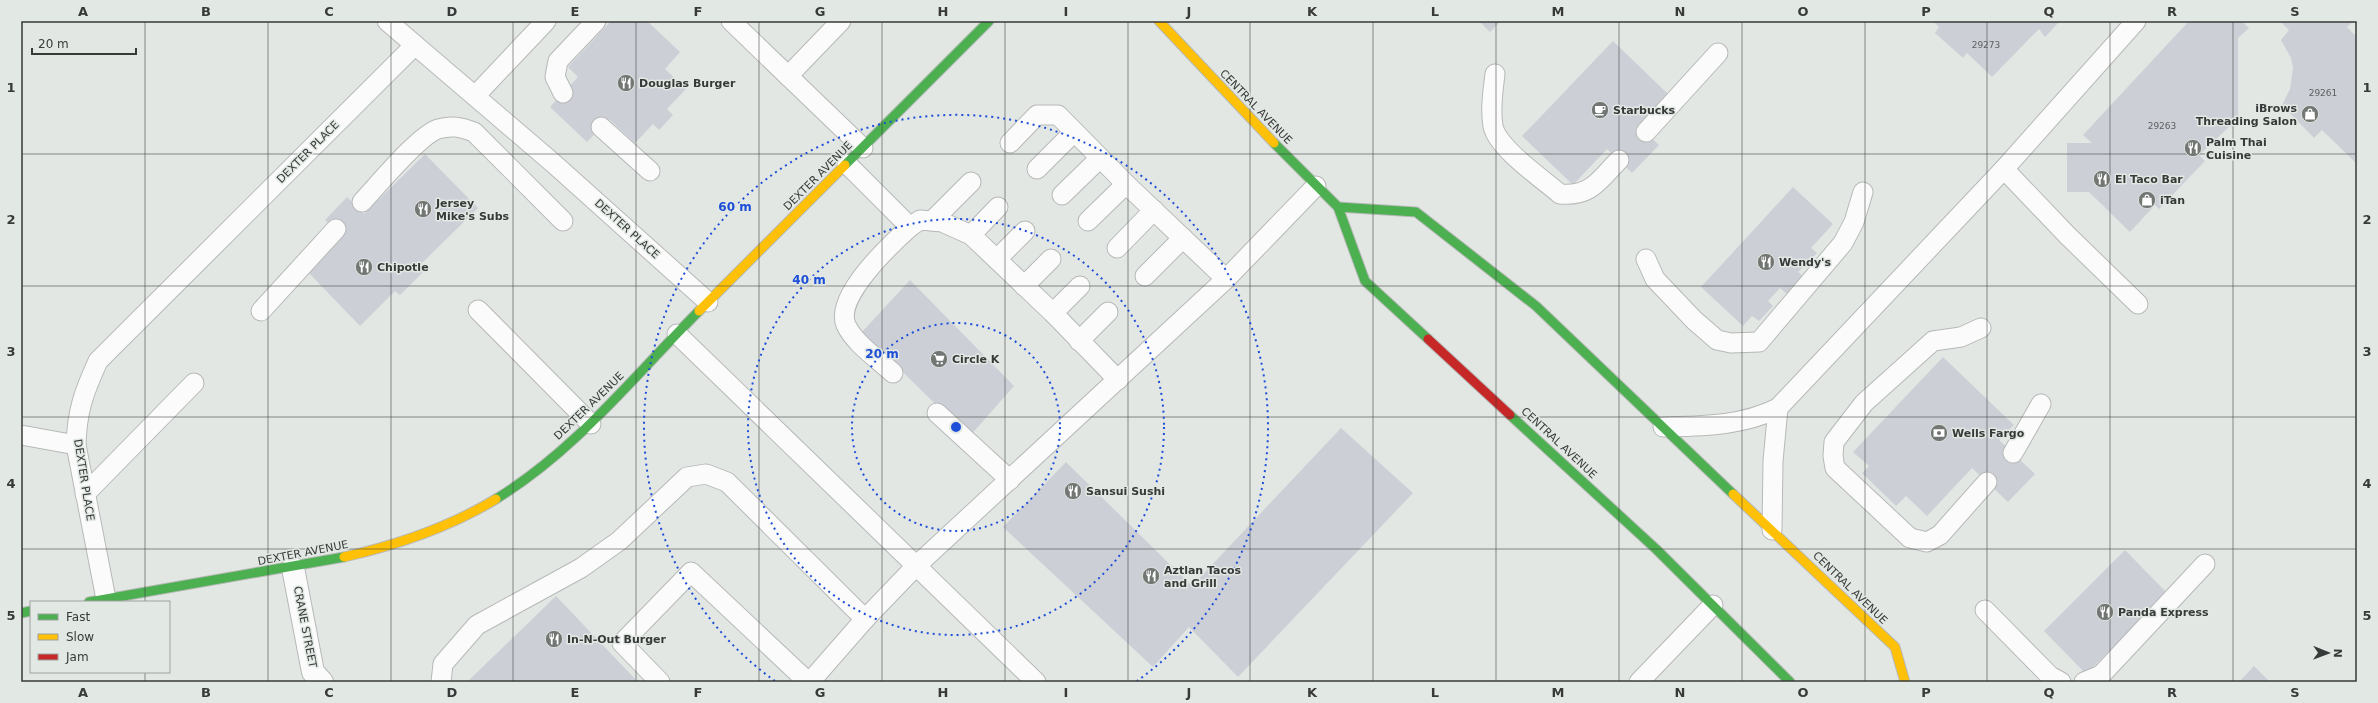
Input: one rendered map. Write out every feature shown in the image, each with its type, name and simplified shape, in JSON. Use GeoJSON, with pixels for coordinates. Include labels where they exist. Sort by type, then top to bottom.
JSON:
{"type":"FeatureCollection","features":[{"type":"Feature","properties":{"kind":"main road","name":"DEXTER AVENUE"},"geometry":{"type":"LineString","coordinates":[[98,601],[293,568],[350,556],[409,539],[488,505],[521,484],[591,424],[708,302],[848,164],[989,21]]}},
{"type":"Feature","properties":{"kind":"main road","name":"CENTRAL AVENUE"},"geometry":{"type":"LineString","coordinates":[[1159,21],[1246,116],[1338,207],[1365,281],[1656,549],[1790,682]]}},
{"type":"Feature","properties":{"kind":"main road","name":"CENTRAL AVENUE"},"geometry":{"type":"LineString","coordinates":[[1338,207],[1416,212],[1536,306],[1895,647],[1905,682]]}},
{"type":"Feature","properties":{"kind":"street","name":"CRANE STREET"},"geometry":{"type":"LineString","coordinates":[[293,568],[313,672],[322,682]]}},
{"type":"Feature","properties":{"kind":"lane"},"geometry":{"type":"LineString","coordinates":[[387,21],[415,45]]}},
{"type":"Feature","properties":{"kind":"lane"},"geometry":{"type":"LineString","coordinates":[[475,96],[546,21]]}},
{"type":"Feature","properties":{"kind":"lane"},"geometry":{"type":"LineString","coordinates":[[563,93],[555,77],[558,61],[596,21]]}},
{"type":"Feature","properties":{"kind":"lane"},"geometry":{"type":"LineString","coordinates":[[731,21],[863,148]]}},
{"type":"Feature","properties":{"kind":"lane"},"geometry":{"type":"LineString","coordinates":[[1664,427],[1714,425],[1738,422],[1758,418],[1778,408],[2004,168],[2136,21]]}},
{"type":"Feature","properties":{"kind":"lane"},"geometry":{"type":"LineString","coordinates":[[788,76],[831,24]]}},
{"type":"Feature","properties":{"kind":"lane","name":"DEXTER PLACE"},"geometry":{"type":"LineString","coordinates":[[98,601],[85,494],[76,445],[77,423],[83,393],[98,360],[415,45],[553,163],[708,302]]}},
{"type":"Feature","properties":{"kind":"lane"},"geometry":{"type":"LineString","coordinates":[[1646,132],[1718,53]]}},
{"type":"Feature","properties":{"kind":"lane"},"geometry":{"type":"LineString","coordinates":[[1495,74],[1492,109],[1493,128],[1502,143],[1560,194],[1572,195],[1589,191],[1619,160]]}},
{"type":"Feature","properties":{"kind":"lane"},"geometry":{"type":"LineString","coordinates":[[1010,143],[1037,115],[1058,115],[1126,184],[1226,279]]}},
{"type":"Feature","properties":{"kind":"lane"},"geometry":{"type":"LineString","coordinates":[[362,202],[418,142],[436,129],[457,126],[474,132],[563,221]]}},
{"type":"Feature","properties":{"kind":"lane"},"geometry":{"type":"LineString","coordinates":[[601,127],[650,171]]}},
{"type":"Feature","properties":{"kind":"lane"},"geometry":{"type":"LineString","coordinates":[[1037,170],[1074,132]]}},
{"type":"Feature","properties":{"kind":"lane"},"geometry":{"type":"LineString","coordinates":[[1062,195],[1100,158]]}},
{"type":"Feature","properties":{"kind":"lane"},"geometry":{"type":"LineString","coordinates":[[848,164],[910,227]]}},
{"type":"Feature","properties":{"kind":"lane"},"geometry":{"type":"LineString","coordinates":[[2004,168],[2067,235],[2138,304]]}},
{"type":"Feature","properties":{"kind":"lane"},"geometry":{"type":"LineString","coordinates":[[932,221],[971,182]]}},
{"type":"Feature","properties":{"kind":"lane"},"geometry":{"type":"LineString","coordinates":[[1088,220],[1126,184]]}},
{"type":"Feature","properties":{"kind":"lane"},"geometry":{"type":"LineString","coordinates":[[660,682],[622,643],[692,572],[809,682],[865,619],[916,566],[1226,279],[1316,186]]}},
{"type":"Feature","properties":{"kind":"lane"},"geometry":{"type":"LineString","coordinates":[[1646,259],[1655,279],[1694,320],[1717,340],[1731,343],[1759,342],[1843,243],[1854,222],[1863,192]]}},
{"type":"Feature","properties":{"kind":"lane"},"geometry":{"type":"LineString","coordinates":[[971,235],[998,207]]}},
{"type":"Feature","properties":{"kind":"lane"},"geometry":{"type":"LineString","coordinates":[[1117,248],[1154,210]]}},
{"type":"Feature","properties":{"kind":"lane"},"geometry":{"type":"LineString","coordinates":[[894,373],[855,338],[846,324],[845,312],[848,298],[883,252],[910,227],[920,220],[942,222],[971,235],[1053,313],[1079,342],[1118,380]]}},
{"type":"Feature","properties":{"kind":"lane"},"geometry":{"type":"LineString","coordinates":[[261,311],[336,229]]}},
{"type":"Feature","properties":{"kind":"lane"},"geometry":{"type":"LineString","coordinates":[[997,260],[1025,231]]}},
{"type":"Feature","properties":{"kind":"lane"},"geometry":{"type":"LineString","coordinates":[[1145,276],[1183,238]]}},
{"type":"Feature","properties":{"kind":"lane"},"geometry":{"type":"LineString","coordinates":[[1024,286],[1051,259]]}},
{"type":"Feature","properties":{"kind":"lane"},"geometry":{"type":"LineString","coordinates":[[1053,313],[1080,286]]}},
{"type":"Feature","properties":{"kind":"lane"},"geometry":{"type":"LineString","coordinates":[[478,310],[591,424]]}},
{"type":"Feature","properties":{"kind":"lane"},"geometry":{"type":"LineString","coordinates":[[1079,342],[1108,312]]}},
{"type":"Feature","properties":{"kind":"lane"},"geometry":{"type":"LineString","coordinates":[[1982,328],[1961,337],[1933,341],[1864,403],[1834,442],[1833,456],[1835,468],[1910,538],[1927,542],[1940,535],[1987,482]]}},
{"type":"Feature","properties":{"kind":"lane"},"geometry":{"type":"LineString","coordinates":[[677,334],[1036,682]]}},
{"type":"Feature","properties":{"kind":"lane"},"geometry":{"type":"LineString","coordinates":[[85,494],[194,383]]}},
{"type":"Feature","properties":{"kind":"lane"},"geometry":{"type":"LineString","coordinates":[[2013,453],[2041,404]]}},
{"type":"Feature","properties":{"kind":"lane"},"geometry":{"type":"LineString","coordinates":[[1772,530],[1773,461],[1778,408]]}},
{"type":"Feature","properties":{"kind":"lane"},"geometry":{"type":"LineString","coordinates":[[937,413],[1010,480]]}},
{"type":"Feature","properties":{"kind":"lane"},"geometry":{"type":"LineString","coordinates":[[21,435],[76,445]]}},
{"type":"Feature","properties":{"kind":"lane"},"geometry":{"type":"LineString","coordinates":[[441,682],[443,664],[477,625],[581,568],[619,541],[687,477],[706,474],[727,482],[865,619]]}},
{"type":"Feature","properties":{"kind":"lane"},"geometry":{"type":"LineString","coordinates":[[2084,682],[2101,675],[2205,564]]}},
{"type":"Feature","properties":{"kind":"lane"},"geometry":{"type":"LineString","coordinates":[[1639,682],[1713,605]]}},
{"type":"Feature","properties":{"kind":"lane"},"geometry":{"type":"LineString","coordinates":[[1985,610],[2050,676],[2061,682]]}},
{"type":"Feature","properties":{"kind":"building","name":"Douglas Burger"},"geometry":{"type":"Polygon","coordinates":[[[611,21],[647,21],[680,52],[665,69],[686,89],[667,109],[673,115],[659,130],[653,124],[635,143],[609,119],[587,142],[550,107],[578,77],[568,67],[611,21]]]}},
{"type":"Feature","properties":{"kind":"building"},"geometry":{"type":"Polygon","coordinates":[[[1479,21],[1501,21],[1490,32],[1479,21]]]}},
{"type":"Feature","properties":{"kind":"building"},"geometry":{"type":"Polygon","coordinates":[[[1933,21],[2060,21],[2045,37],[2039,29],[1992,77],[1967,53],[1963,58],[1935,33],[1939,27],[1933,21]]]}},
{"type":"Feature","properties":{"kind":"building"},"geometry":{"type":"Polygon","coordinates":[[[2189,21],[2242,21],[2249,28],[2238,38],[2238,126],[2229,127],[2199,155],[2205,161],[2159,209],[2155,205],[2130,232],[2089,192],[2067,192],[2067,143],[2092,143],[2083,135],[2189,21]]]}},
{"type":"Feature","properties":{"kind":"building"},"geometry":{"type":"Polygon","coordinates":[[[2280,21],[2354,21],[2347,27],[2357,37],[2357,164],[2322,130],[2314,138],[2282,105],[2290,89],[2293,67],[2291,58],[2281,40],[2289,30],[2280,21]]]}},
{"type":"Feature","properties":{"kind":"building","name":"Starbucks"},"geometry":{"type":"Polygon","coordinates":[[[1613,41],[1669,95],[1639,126],[1659,145],[1632,173],[1607,149],[1573,185],[1522,136],[1613,41]]]}},
{"type":"Feature","properties":{"kind":"building"},"geometry":{"type":"Polygon","coordinates":[[[425,154],[478,208],[419,266],[424,271],[400,295],[395,291],[360,326],[307,271],[342,236],[325,220],[347,197],[364,214],[425,154]]]}},
{"type":"Feature","properties":{"kind":"building","name":"Wendy's"},"geometry":{"type":"Polygon","coordinates":[[[1793,187],[1833,224],[1811,248],[1817,253],[1798,272],[1803,276],[1787,294],[1780,288],[1768,301],[1773,306],[1759,321],[1752,316],[1743,326],[1701,287],[1793,187]]]}},
{"type":"Feature","properties":{"kind":"building","name":"Circle K"},"geometry":{"type":"Polygon","coordinates":[[[910,280],[1014,386],[969,437],[862,332],[910,280]]]}},
{"type":"Feature","properties":{"kind":"building","name":"Wells Fargo"},"geometry":{"type":"Polygon","coordinates":[[[1943,357],[2014,425],[1999,440],[2035,474],[2008,502],[1972,468],[1927,516],[1906,496],[1896,506],[1862,473],[1869,466],[1853,452],[1943,357]]]}},
{"type":"Feature","properties":{"kind":"building"},"geometry":{"type":"Polygon","coordinates":[[[1341,428],[1413,493],[1238,677],[1189,627],[1153,667],[1003,527],[1066,462],[1192,586],[1341,428]]]}},
{"type":"Feature","properties":{"kind":"building","name":"Panda Express"},"geometry":{"type":"Polygon","coordinates":[[[2125,550],[2167,593],[2086,674],[2044,631],[2125,550]]]}},
{"type":"Feature","properties":{"kind":"building","name":"In-N-Out Burger"},"geometry":{"type":"Polygon","coordinates":[[[556,596],[638,682],[467,682],[556,596]]]}},
{"type":"Feature","properties":{"kind":"building"},"geometry":{"type":"Polygon","coordinates":[[[2254,666],[2270,682],[2239,682],[2254,666]]]}},
{"type":"Feature","properties":{"kind":"traffic: fast"},"geometry":{"type":"LineString","coordinates":[[845,165],[989,21]]}},
{"type":"Feature","properties":{"kind":"traffic: fast"},"geometry":{"type":"LineString","coordinates":[[1274,143],[1338,207],[1365,281],[1428,339]]}},
{"type":"Feature","properties":{"kind":"traffic: fast"},"geometry":{"type":"LineString","coordinates":[[1338,207],[1416,212],[1536,306],[1733,494]]}},
{"type":"Feature","properties":{"kind":"traffic: fast"},"geometry":{"type":"LineString","coordinates":[[496,499],[525,480],[578,435],[699,311]]}},
{"type":"Feature","properties":{"kind":"traffic: fast"},"geometry":{"type":"LineString","coordinates":[[1510,415],[1656,549],[1790,682]]}},
{"type":"Feature","properties":{"kind":"traffic: fast"},"geometry":{"type":"LineString","coordinates":[[95,601],[344,557]]}},
{"type":"Feature","properties":{"kind":"traffic: fast"},"geometry":{"type":"LineString","coordinates":[[21,613],[30,611]]}},
{"type":"Feature","properties":{"kind":"traffic: slow"},"geometry":{"type":"LineString","coordinates":[[1159,21],[1274,143]]}},
{"type":"Feature","properties":{"kind":"traffic: slow"},"geometry":{"type":"LineString","coordinates":[[699,311],[845,165]]}},
{"type":"Feature","properties":{"kind":"traffic: slow"},"geometry":{"type":"LineString","coordinates":[[1733,494],[1895,647],[1905,682]]}},
{"type":"Feature","properties":{"kind":"traffic: slow"},"geometry":{"type":"LineString","coordinates":[[344,557],[384,547],[423,534],[460,518],[496,499]]}},
{"type":"Feature","properties":{"kind":"traffic: jam"},"geometry":{"type":"LineString","coordinates":[[1428,339],[1510,415]]}},
{"type":"Feature","properties":{"kind":"place","name":"Douglas Burger"},"geometry":{"type":"Point","coordinates":[626,83]}},
{"type":"Feature","properties":{"kind":"place","name":"Starbucks"},"geometry":{"type":"Point","coordinates":[1600,110]}},
{"type":"Feature","properties":{"kind":"place","name":"iBrows Threading Salon"},"geometry":{"type":"Point","coordinates":[2310,114]}},
{"type":"Feature","properties":{"kind":"place","name":"Palm Thai Cuisine"},"geometry":{"type":"Point","coordinates":[2193,148]}},
{"type":"Feature","properties":{"kind":"place","name":"El Taco Bar"},"geometry":{"type":"Point","coordinates":[2102,179]}},
{"type":"Feature","properties":{"kind":"place","name":"iTan"},"geometry":{"type":"Point","coordinates":[2147,200]}},
{"type":"Feature","properties":{"kind":"place","name":"Jersey Mike's Subs"},"geometry":{"type":"Point","coordinates":[423,209]}},
{"type":"Feature","properties":{"kind":"place","name":"Wendy's"},"geometry":{"type":"Point","coordinates":[1766,262]}},
{"type":"Feature","properties":{"kind":"place","name":"Chipotle"},"geometry":{"type":"Point","coordinates":[364,267]}},
{"type":"Feature","properties":{"kind":"place","name":"Circle K"},"geometry":{"type":"Point","coordinates":[939,359]}},
{"type":"Feature","properties":{"kind":"place","name":"Wells Fargo"},"geometry":{"type":"Point","coordinates":[1939,433]}},
{"type":"Feature","properties":{"kind":"place","name":"Sansui Sushi"},"geometry":{"type":"Point","coordinates":[1073,491]}},
{"type":"Feature","properties":{"kind":"place","name":"Aztlan Tacos and Grill"},"geometry":{"type":"Point","coordinates":[1151,576]}},
{"type":"Feature","properties":{"kind":"place","name":"Panda Express"},"geometry":{"type":"Point","coordinates":[2105,612]}},
{"type":"Feature","properties":{"kind":"place","name":"In-N-Out Burger"},"geometry":{"type":"Point","coordinates":[554,639]}}]}
